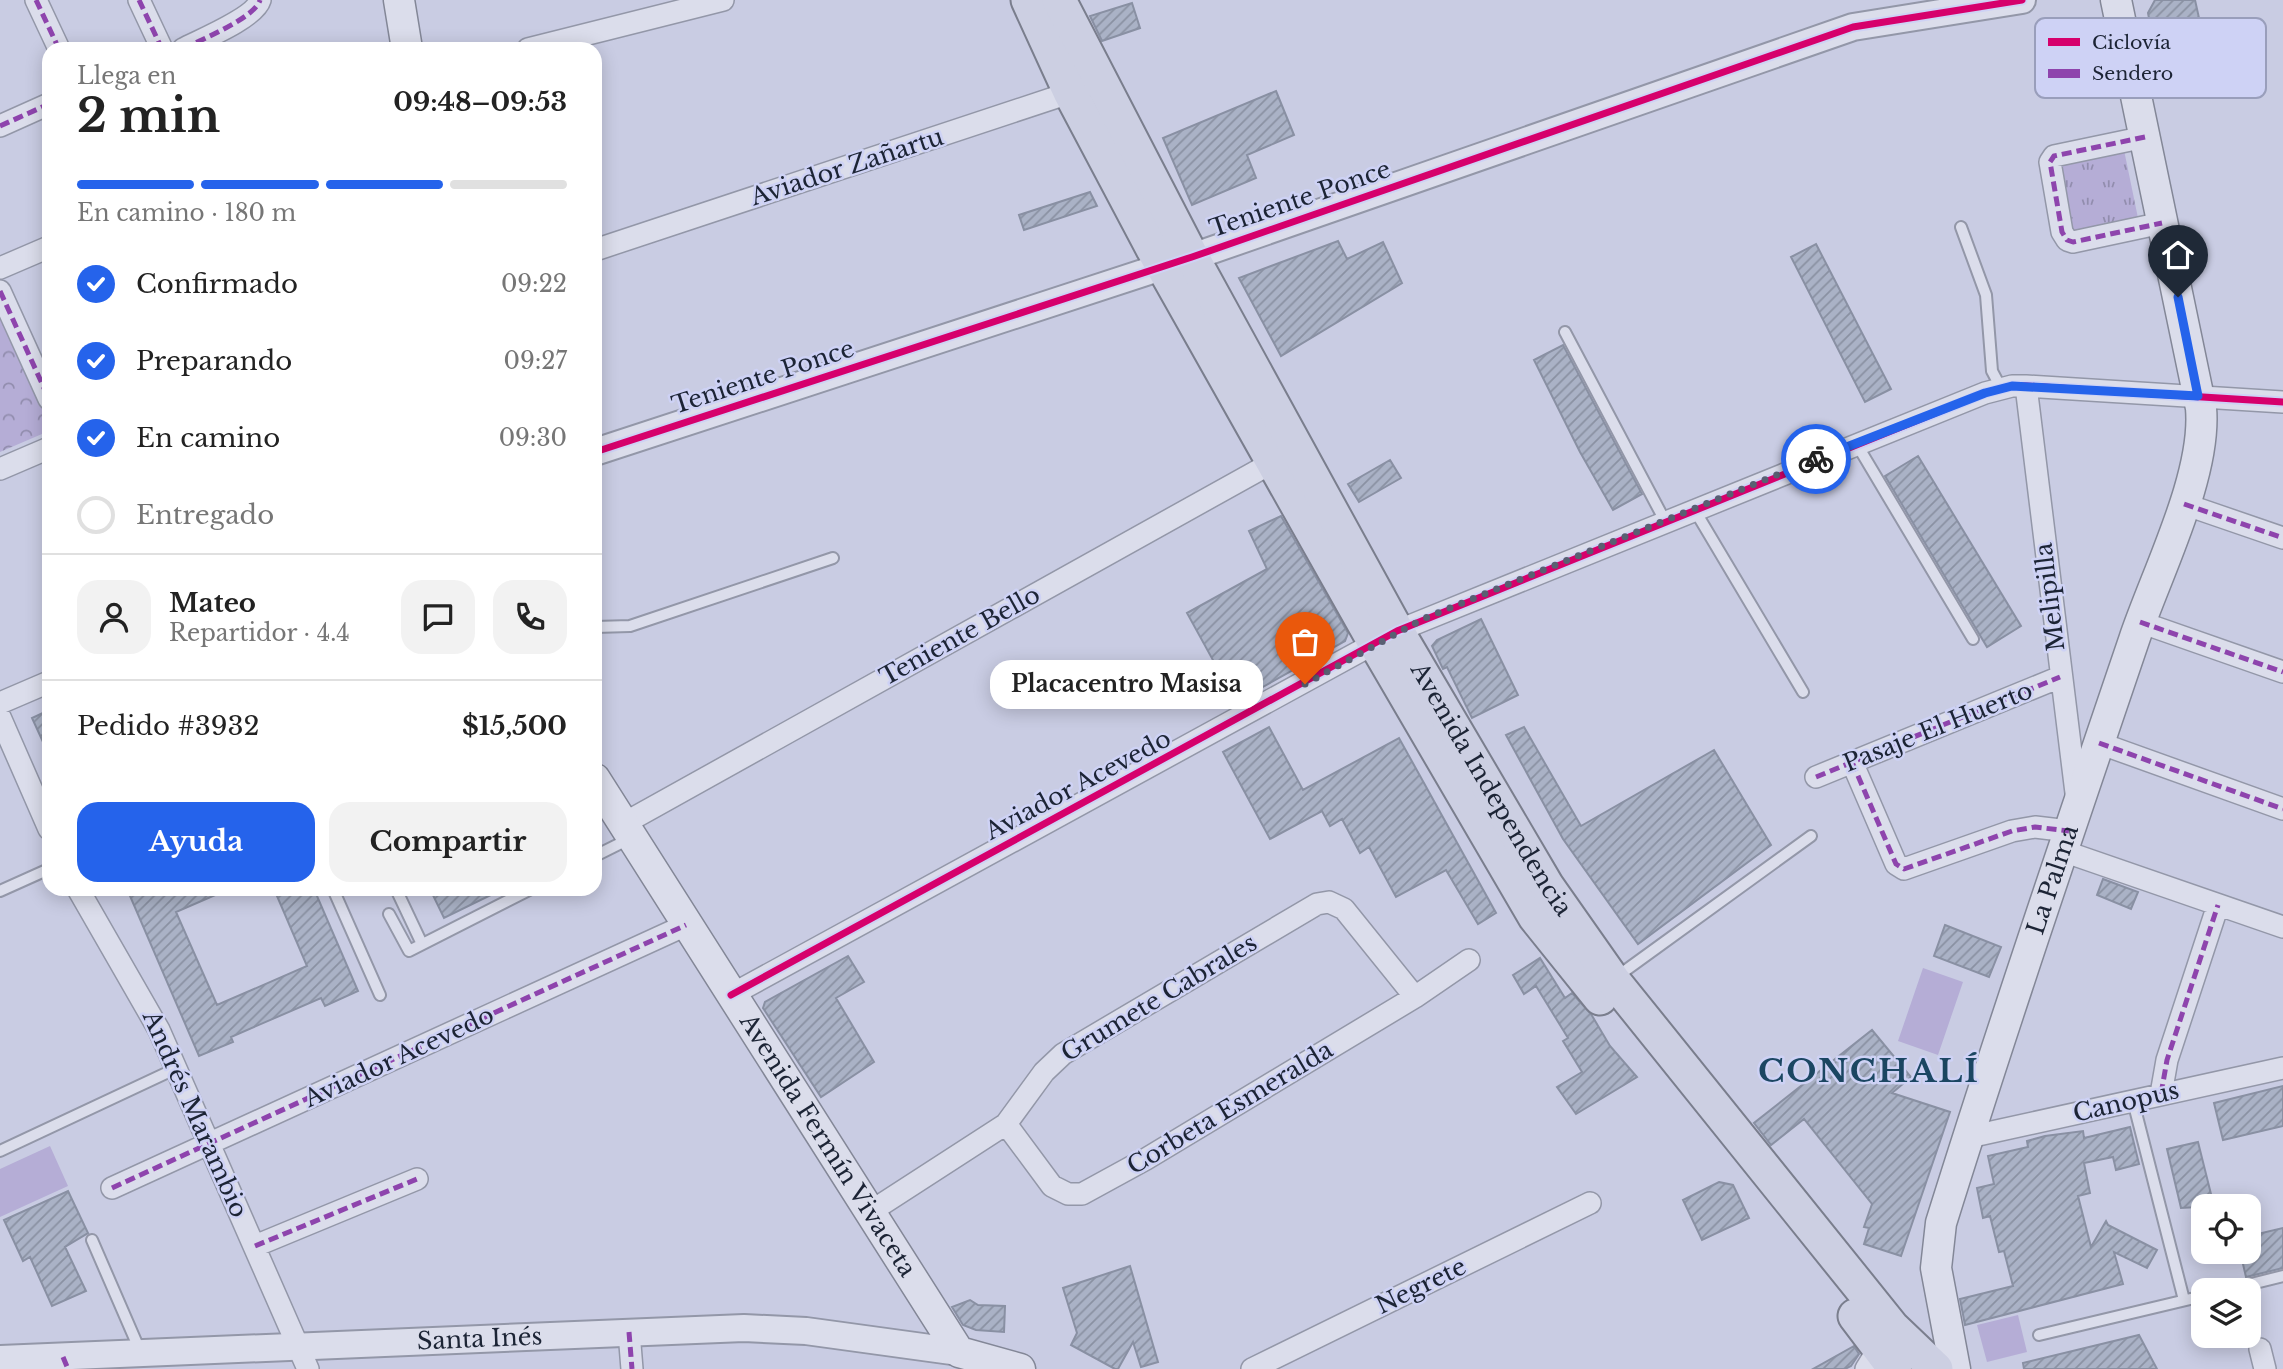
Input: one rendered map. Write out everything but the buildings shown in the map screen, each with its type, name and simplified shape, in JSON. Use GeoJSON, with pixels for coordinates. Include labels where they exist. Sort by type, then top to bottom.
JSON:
{"type":"FeatureCollection","features":[{"type":"Feature","properties":{"kind":"main road"},"geometry":{"type":"LineString","coordinates":[[399,0],[406,42]]}},
{"type":"Feature","properties":{"kind":"main road","name":"Avenida Independencia"},"geometry":{"type":"LineString","coordinates":[[1028,0],[1085,88],[1178,262],[1386,637],[1535,917],[1900,1357]]}},
{"type":"Feature","properties":{"kind":"main road","name":"Avenida Independencia"},"geometry":{"type":"LineString","coordinates":[[1059,0],[1085,88]]}},
{"type":"Feature","properties":{"kind":"main road","name":"La Palma"},"geometry":{"type":"LineString","coordinates":[[2116,0],[2120,18]]}},
{"type":"Feature","properties":{"kind":"main road","name":"La Palma"},"geometry":{"type":"LineString","coordinates":[[1955,1369],[1940,1297],[1936,1253],[1941,1223],[2099,743],[2184,505],[2202,434],[2198,396],[2136,98]]}},
{"type":"Feature","properties":{"kind":"main road","name":"Avenida Independencia"},"geometry":{"type":"LineString","coordinates":[[1386,637],[1547,886],[1613,980],[1900,1357]]}},
{"type":"Feature","properties":{"kind":"main road","name":"Avenida Fermín Vivaceta"},"geometry":{"type":"LineString","coordinates":[[602,790],[959,1352]]}},
{"type":"Feature","properties":{"kind":"main road"},"geometry":{"type":"LineString","coordinates":[[959,1352],[1020,1369]]}},
{"type":"Feature","properties":{"kind":"street"},"geometry":{"type":"LineString","coordinates":[[36,0],[56,42]]}},
{"type":"Feature","properties":{"kind":"street"},"geometry":{"type":"LineString","coordinates":[[139,0],[159,42]]}},
{"type":"Feature","properties":{"kind":"street"},"geometry":{"type":"LineString","coordinates":[[556,42],[723,0]]}},
{"type":"Feature","properties":{"kind":"street","name":"Teniente Ponce"},"geometry":{"type":"LineString","coordinates":[[602,450],[1178,262],[1853,27],[2022,0]]}},
{"type":"Feature","properties":{"kind":"street"},"geometry":{"type":"LineString","coordinates":[[195,42],[253,8]]}},
{"type":"Feature","properties":{"kind":"street","name":"Aviador Zañartu"},"geometry":{"type":"LineString","coordinates":[[602,248],[1085,88]]}},
{"type":"Feature","properties":{"kind":"street"},"geometry":{"type":"LineString","coordinates":[[0,127],[42,107]]}},
{"type":"Feature","properties":{"kind":"street"},"geometry":{"type":"LineString","coordinates":[[2144,137],[2054,156],[2050,162],[2062,232],[2067,240],[2073,242],[2162,223]]}},
{"type":"Feature","properties":{"kind":"street"},"geometry":{"type":"LineString","coordinates":[[0,268],[42,250]]}},
{"type":"Feature","properties":{"kind":"street"},"geometry":{"type":"LineString","coordinates":[[0,291],[42,384]]}},
{"type":"Feature","properties":{"kind":"street","name":"Aviador Acevedo"},"geometry":{"type":"LineString","coordinates":[[731,995],[1329,671],[1386,637],[1856,443],[2001,388],[2026,386],[2283,402]]}},
{"type":"Feature","properties":{"kind":"street","name":"Melipilla"},"geometry":{"type":"LineString","coordinates":[[2026,386],[2060,677],[2070,830]]}},
{"type":"Feature","properties":{"kind":"street"},"geometry":{"type":"LineString","coordinates":[[0,469],[42,451]]}},
{"type":"Feature","properties":{"kind":"street","name":"Teniente Bello"},"geometry":{"type":"LineString","coordinates":[[627,831],[1285,456]]}},
{"type":"Feature","properties":{"kind":"street"},"geometry":{"type":"LineString","coordinates":[[2184,505],[2283,538]]}},
{"type":"Feature","properties":{"kind":"street"},"geometry":{"type":"LineString","coordinates":[[2140,622],[2283,672]]}},
{"type":"Feature","properties":{"kind":"street","name":"Pasaje El Huerto"},"geometry":{"type":"LineString","coordinates":[[1816,777],[2060,677]]}},
{"type":"Feature","properties":{"kind":"street"},"geometry":{"type":"LineString","coordinates":[[0,703],[42,684]]}},
{"type":"Feature","properties":{"kind":"street"},"geometry":{"type":"LineString","coordinates":[[0,717],[42,813]]}},
{"type":"Feature","properties":{"kind":"street"},"geometry":{"type":"LineString","coordinates":[[2099,743],[2283,809]]}},
{"type":"Feature","properties":{"kind":"street"},"geometry":{"type":"LineString","coordinates":[[1853,762],[1896,864],[1904,869],[2012,831],[2035,827],[2070,830],[2218,905],[2283,927]]}},
{"type":"Feature","properties":{"kind":"street","name":"Andrés Marambio"},"geometry":{"type":"LineString","coordinates":[[82,896],[138,991],[177,1068],[303,1357]]}},
{"type":"Feature","properties":{"kind":"street","name":"Grumete Cabrales"},"geometry":{"type":"LineString","coordinates":[[870,1212],[1006,1124],[1044,1072],[1063,1054],[1312,906],[1329,902],[1344,909],[1415,997]]}},
{"type":"Feature","properties":{"kind":"street"},"geometry":{"type":"LineString","coordinates":[[2161,1094],[2167,1060],[2218,905]]}},
{"type":"Feature","properties":{"kind":"street","name":"Aviador Acevedo"},"geometry":{"type":"LineString","coordinates":[[112,1188],[686,925]]}},
{"type":"Feature","properties":{"kind":"street","name":"Corbeta Esmeralda"},"geometry":{"type":"LineString","coordinates":[[1006,1124],[1052,1186],[1068,1194],[1082,1194],[1146,1159],[1415,997],[1469,960]]}},
{"type":"Feature","properties":{"kind":"street","name":"Canopus"},"geometry":{"type":"LineString","coordinates":[[1969,1137],[2283,1068]]}},
{"type":"Feature","properties":{"kind":"street"},"geometry":{"type":"LineString","coordinates":[[255,1246],[417,1179]]}},
{"type":"Feature","properties":{"kind":"street","name":"Negrete"},"geometry":{"type":"LineString","coordinates":[[1252,1369],[1590,1203]]}},
{"type":"Feature","properties":{"kind":"street","name":"Santa Inés"},"geometry":{"type":"LineString","coordinates":[[0,1359],[65,1363],[141,1353],[303,1357],[629,1332],[772,1329],[959,1352]]}},
{"type":"Feature","properties":{"kind":"street"},"geometry":{"type":"LineString","coordinates":[[629,1332],[632,1369]]}},
{"type":"Feature","properties":{"kind":"lane"},"geometry":{"type":"LineString","coordinates":[[1961,227],[1986,295],[1992,371],[2001,388]]}},
{"type":"Feature","properties":{"kind":"lane"},"geometry":{"type":"LineString","coordinates":[[1565,332],[1664,521]]}},
{"type":"Feature","properties":{"kind":"lane"},"geometry":{"type":"LineString","coordinates":[[1856,443],[1973,639]]}},
{"type":"Feature","properties":{"kind":"lane"},"geometry":{"type":"LineString","coordinates":[[1694,509],[1802,692]]}},
{"type":"Feature","properties":{"kind":"lane"},"geometry":{"type":"LineString","coordinates":[[602,627],[630,626],[834,558]]}},
{"type":"Feature","properties":{"kind":"lane"},"geometry":{"type":"LineString","coordinates":[[602,851],[627,831]]}},
{"type":"Feature","properties":{"kind":"lane"},"geometry":{"type":"LineString","coordinates":[[1613,980],[1811,836]]}},
{"type":"Feature","properties":{"kind":"lane"},"geometry":{"type":"LineString","coordinates":[[0,891],[42,872]]}},
{"type":"Feature","properties":{"kind":"lane"},"geometry":{"type":"LineString","coordinates":[[336,896],[380,995]]}},
{"type":"Feature","properties":{"kind":"lane"},"geometry":{"type":"LineString","coordinates":[[399,896],[422,944]]}},
{"type":"Feature","properties":{"kind":"lane"},"geometry":{"type":"LineString","coordinates":[[390,914],[409,951],[517,896]]}},
{"type":"Feature","properties":{"kind":"lane"},"geometry":{"type":"LineString","coordinates":[[0,1152],[177,1068]]}},
{"type":"Feature","properties":{"kind":"lane"},"geometry":{"type":"LineString","coordinates":[[2133,1101],[2184,1300]]}},
{"type":"Feature","properties":{"kind":"lane"},"geometry":{"type":"LineString","coordinates":[[92,1240],[141,1353]]}},
{"type":"Feature","properties":{"kind":"lane"},"geometry":{"type":"LineString","coordinates":[[2261,1282],[2283,1276]]}},
{"type":"Feature","properties":{"kind":"lane"},"geometry":{"type":"LineString","coordinates":[[2039,1335],[2191,1299]]}},
{"type":"Feature","properties":{"kind":"green space"},"geometry":{"type":"Polygon","coordinates":[[[2124,150],[2138,218],[2071,231],[2058,164],[2124,150]]]}},
{"type":"Feature","properties":{"kind":"green space"},"geometry":{"type":"Polygon","coordinates":[[[0,303],[42,396],[42,434],[0,452],[0,303]]]}},
{"type":"Feature","properties":{"kind":"green space"},"geometry":{"type":"Polygon","coordinates":[[[1923,968],[1963,982],[1938,1055],[1898,1041],[1923,968]]]}},
{"type":"Feature","properties":{"kind":"green space"},"geometry":{"type":"Polygon","coordinates":[[[50,1146],[68,1186],[0,1217],[0,1169],[50,1146]]]}},
{"type":"Feature","properties":{"kind":"green space"},"geometry":{"type":"Polygon","coordinates":[[[2018,1315],[2027,1352],[1987,1362],[1977,1325],[2018,1315]]]}},
{"type":"Feature","properties":{"kind":"marked path"},"geometry":{"type":"LineString","coordinates":[[36,0],[56,42]]}},
{"type":"Feature","properties":{"kind":"marked path"},"geometry":{"type":"LineString","coordinates":[[139,0],[159,42]]}},
{"type":"Feature","properties":{"kind":"marked path"},"geometry":{"type":"LineString","coordinates":[[197,42],[238,21],[256,7],[260,0]]}},
{"type":"Feature","properties":{"kind":"marked path"},"geometry":{"type":"LineString","coordinates":[[0,126],[42,107]]}},
{"type":"Feature","properties":{"kind":"marked path"},"geometry":{"type":"LineString","coordinates":[[2145,137],[2054,156],[2050,162],[2062,232],[2067,240],[2073,242],[2162,223]]}},
{"type":"Feature","properties":{"kind":"marked path"},"geometry":{"type":"LineString","coordinates":[[0,291],[42,384]]}},
{"type":"Feature","properties":{"kind":"marked path"},"geometry":{"type":"LineString","coordinates":[[2184,504],[2283,538]]}},
{"type":"Feature","properties":{"kind":"marked path"},"geometry":{"type":"LineString","coordinates":[[2140,622],[2283,672]]}},
{"type":"Feature","properties":{"kind":"marked path"},"geometry":{"type":"LineString","coordinates":[[1816,777],[2060,677]]}},
{"type":"Feature","properties":{"kind":"marked path"},"geometry":{"type":"LineString","coordinates":[[2099,743],[2283,809]]}},
{"type":"Feature","properties":{"kind":"marked path"},"geometry":{"type":"LineString","coordinates":[[1852,762],[1896,864],[1904,869],[2012,831],[2035,827],[2069,831]]}},
{"type":"Feature","properties":{"kind":"marked path"},"geometry":{"type":"LineString","coordinates":[[2161,1094],[2167,1060],[2218,905]]}},
{"type":"Feature","properties":{"kind":"marked path"},"geometry":{"type":"LineString","coordinates":[[112,1188],[686,925]]}},
{"type":"Feature","properties":{"kind":"marked path"},"geometry":{"type":"LineString","coordinates":[[255,1246],[417,1179]]}},
{"type":"Feature","properties":{"kind":"marked path"},"geometry":{"type":"LineString","coordinates":[[629,1332],[632,1369]]}},
{"type":"Feature","properties":{"kind":"marked path"},"geometry":{"type":"LineString","coordinates":[[63,1357],[68,1369]]}},
{"type":"Feature","properties":{"kind":"cycle path"},"geometry":{"type":"LineString","coordinates":[[602,450],[1192,257],[1853,27],[2022,0]]}},
{"type":"Feature","properties":{"kind":"cycle path"},"geometry":{"type":"LineString","coordinates":[[731,995],[1397,631],[1985,393],[2012,386],[2026,386],[2283,402]]}},
{"type":"Feature","properties":{"kind":"way so far"},"geometry":{"type":"LineString","coordinates":[[1305,684],[1375,643],[1423,619],[1816,459]]}},
{"type":"Feature","properties":{"kind":"place","name":"Placacentro Masisa"},"geometry":{"type":"Point","coordinates":[1305,684]}},
{"type":"Feature","properties":{"kind":"district","name":"CONCHALÍ"},"geometry":{"type":"Point","coordinates":[1869,1071]}},
{"type":"Feature","properties":{"kind":"route"},"geometry":{"type":"LineString","coordinates":[[1816,459],[1985,393],[2012,386],[2198,396],[2178,297]]}}]}
